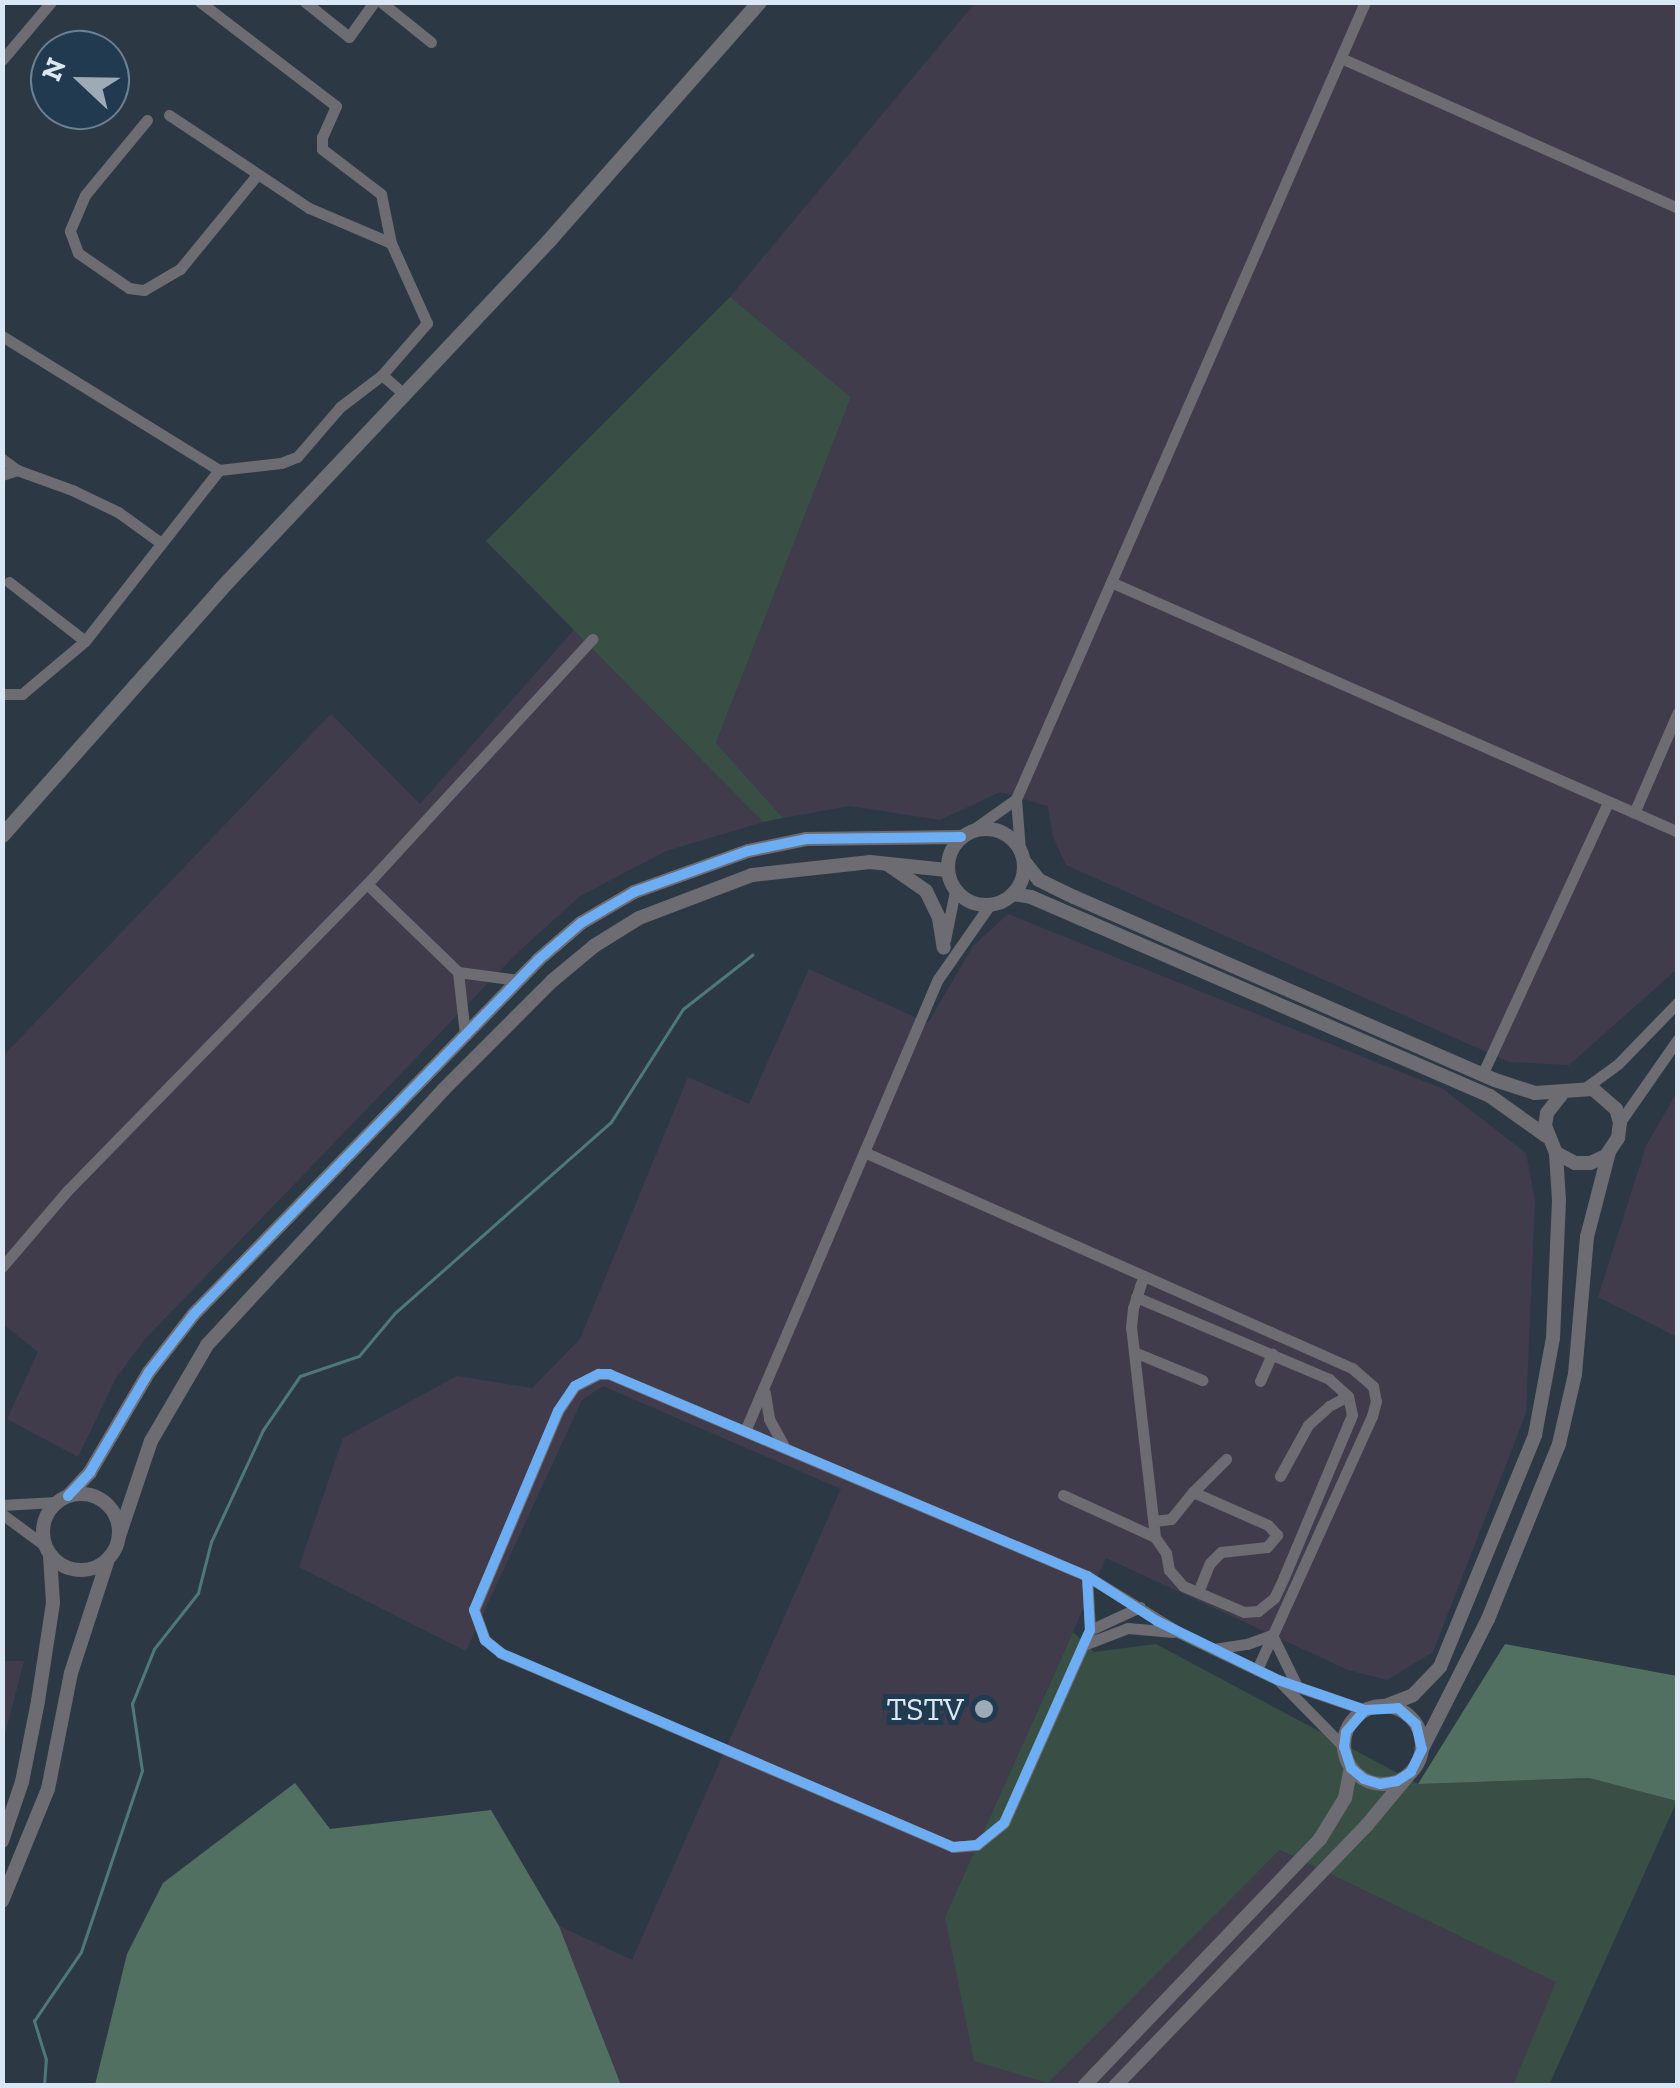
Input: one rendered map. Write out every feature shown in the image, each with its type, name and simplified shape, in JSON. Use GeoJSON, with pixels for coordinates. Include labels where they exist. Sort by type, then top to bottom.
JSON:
{"type":"FeatureCollection","features":[{"type":"Feature","properties":{"kind":"main road"},"geometry":{"type":"LineString","coordinates":[[2,836],[221,588],[548,241],[759,2]]}},
{"type":"Feature","properties":{"kind":"street"},"geometry":{"type":"LineString","coordinates":[[2,60],[51,2]]}},
{"type":"Feature","properties":{"kind":"street"},"geometry":{"type":"LineString","coordinates":[[6,342],[219,470],[280,463],[297,457],[340,407],[382,375],[428,322],[391,243],[381,194],[322,150],[322,138],[336,106],[200,2]]}},
{"type":"Feature","properties":{"kind":"street"},"geometry":{"type":"LineString","coordinates":[[306,2],[349,36],[378,2],[431,42]]}},
{"type":"Feature","properties":{"kind":"street"},"geometry":{"type":"LineString","coordinates":[[938,978],[989,906],[1013,894],[1020,884],[1022,855],[1016,799],[1365,2]]}},
{"type":"Feature","properties":{"kind":"street"},"geometry":{"type":"LineString","coordinates":[[1342,58],[1678,208]]}},
{"type":"Feature","properties":{"kind":"street"},"geometry":{"type":"LineString","coordinates":[[170,116],[330,219],[391,243]]}},
{"type":"Feature","properties":{"kind":"street"},"geometry":{"type":"LineString","coordinates":[[147,120],[84,196],[70,231],[78,253],[130,288],[144,290],[180,269],[257,175]]}},
{"type":"Feature","properties":{"kind":"street"},"geometry":{"type":"LineString","coordinates":[[382,375],[402,393]]}},
{"type":"Feature","properties":{"kind":"street"},"geometry":{"type":"LineString","coordinates":[[2,460],[118,512],[162,543]]}},
{"type":"Feature","properties":{"kind":"street"},"geometry":{"type":"LineString","coordinates":[[2,475],[17,470]]}},
{"type":"Feature","properties":{"kind":"street"},"geometry":{"type":"LineString","coordinates":[[2,694],[22,694],[85,641],[219,470]]}},
{"type":"Feature","properties":{"kind":"street"},"geometry":{"type":"LineString","coordinates":[[9,582],[85,641]]}},
{"type":"Feature","properties":{"kind":"street"},"geometry":{"type":"LineString","coordinates":[[1113,583],[1678,832]]}},
{"type":"Feature","properties":{"kind":"street"},"geometry":{"type":"LineString","coordinates":[[2,1267],[67,1192],[366,884],[592,640]]}},
{"type":"Feature","properties":{"kind":"street"},"geometry":{"type":"LineString","coordinates":[[1634,813],[1678,712]]}},
{"type":"Feature","properties":{"kind":"street"},"geometry":{"type":"LineString","coordinates":[[746,1430],[938,978],[955,891],[947,870],[953,846],[1016,799]]}},
{"type":"Feature","properties":{"kind":"street"},"geometry":{"type":"LineString","coordinates":[[1482,1074],[1608,802]]}},
{"type":"Feature","properties":{"kind":"street"},"geometry":{"type":"LineString","coordinates":[[2,1840],[22,1782],[53,1603],[44,1522],[90,1472],[149,1372],[194,1314],[518,980],[581,923],[634,892],[698,866],[806,839],[966,834],[994,829],[1022,855],[1039,880],[1482,1074],[1535,1093],[1561,1095],[1586,1088],[1618,1064],[1678,1002]]}},
{"type":"Feature","properties":{"kind":"street"},"geometry":{"type":"LineString","coordinates":[[2,1900],[42,1806],[71,1672],[151,1442],[207,1346],[444,1090],[552,980],[639,918],[696,893],[752,875],[806,867],[885,863],[947,870]]}},
{"type":"Feature","properties":{"kind":"street"},"geometry":{"type":"LineString","coordinates":[[885,863],[926,891],[939,918],[944,948]]}},
{"type":"Feature","properties":{"kind":"street"},"geometry":{"type":"LineString","coordinates":[[366,884],[458,972],[518,980]]}},
{"type":"Feature","properties":{"kind":"street"},"geometry":{"type":"LineString","coordinates":[[955,891],[976,905],[989,906]]}},
{"type":"Feature","properties":{"kind":"street"},"geometry":{"type":"LineString","coordinates":[[1013,894],[1031,897],[1490,1096],[1546,1136],[1556,1153],[1559,1200],[1553,1338],[1535,1435],[1440,1667],[1414,1695],[1365,1710],[1278,1680],[1180,1633],[1087,1576],[784,1444],[609,1374],[599,1374],[575,1386],[558,1410],[478,1595],[476,1624],[485,1640],[501,1653],[953,1847],[977,1845],[1004,1822],[1090,1630],[1087,1576]]}},
{"type":"Feature","properties":{"kind":"street"},"geometry":{"type":"LineString","coordinates":[[458,972],[465,1034]]}},
{"type":"Feature","properties":{"kind":"street"},"geometry":{"type":"LineString","coordinates":[[1115,2086],[1376,1815],[1412,1772],[1488,1618],[1559,1444],[1574,1374],[1586,1237],[1609,1152],[1618,1138],[1620,1122],[1678,1039]]}},
{"type":"Feature","properties":{"kind":"street"},"geometry":{"type":"LineString","coordinates":[[1586,1088],[1606,1096],[1620,1122]]}},
{"type":"Feature","properties":{"kind":"street"},"geometry":{"type":"LineString","coordinates":[[1546,1136],[1547,1114],[1561,1095]]}},
{"type":"Feature","properties":{"kind":"street"},"geometry":{"type":"LineString","coordinates":[[864,1152],[1352,1368],[1373,1386],[1372,1416],[1257,1670]]}},
{"type":"Feature","properties":{"kind":"street"},"geometry":{"type":"LineString","coordinates":[[1556,1153],[1574,1163],[1590,1163],[1609,1152]]}},
{"type":"Feature","properties":{"kind":"street"},"geometry":{"type":"LineString","coordinates":[[1144,1276],[1131,1327],[1155,1537]]}},
{"type":"Feature","properties":{"kind":"street"},"geometry":{"type":"LineString","coordinates":[[1063,1495],[1155,1537],[1166,1552],[1169,1570],[1184,1586],[1244,1612],[1258,1611],[1274,1598],[1352,1416],[1348,1396],[1328,1378],[1136,1297]]}},
{"type":"Feature","properties":{"kind":"street"},"geometry":{"type":"LineString","coordinates":[[1134,1352],[1202,1380]]}},
{"type":"Feature","properties":{"kind":"street"},"geometry":{"type":"LineString","coordinates":[[1260,1381],[1272,1354]]}},
{"type":"Feature","properties":{"kind":"street"},"geometry":{"type":"LineString","coordinates":[[765,1390],[769,1419],[784,1444]]}},
{"type":"Feature","properties":{"kind":"street"},"geometry":{"type":"LineString","coordinates":[[1280,1476],[1308,1425],[1348,1396]]}},
{"type":"Feature","properties":{"kind":"street"},"geometry":{"type":"LineString","coordinates":[[1154,1521],[1176,1515],[1226,1459]]}},
{"type":"Feature","properties":{"kind":"street"},"geometry":{"type":"LineString","coordinates":[[1193,1492],[1268,1525],[1276,1535],[1267,1547],[1220,1552],[1210,1563],[1198,1592]]}},
{"type":"Feature","properties":{"kind":"street"},"geometry":{"type":"LineString","coordinates":[[2,1505],[93,1495],[114,1511],[120,1536]]}},
{"type":"Feature","properties":{"kind":"street"},"geometry":{"type":"LineString","coordinates":[[2,1514],[59,1564],[85,1571],[108,1559]]}},
{"type":"Feature","properties":{"kind":"street"},"geometry":{"type":"LineString","coordinates":[[1090,1630],[1140,1607]]}},
{"type":"Feature","properties":{"kind":"street"},"geometry":{"type":"LineString","coordinates":[[1082,1647],[1103,1634],[1128,1628],[1180,1633]]}},
{"type":"Feature","properties":{"kind":"street"},"geometry":{"type":"LineString","coordinates":[[1214,1649],[1272,1635]]}},
{"type":"Feature","properties":{"kind":"street"},"geometry":{"type":"LineString","coordinates":[[1272,1635],[1296,1684]]}},
{"type":"Feature","properties":{"kind":"street"},"geometry":{"type":"LineString","coordinates":[[1278,1680],[1344,1746]]}},
{"type":"Feature","properties":{"kind":"street"},"geometry":{"type":"LineString","coordinates":[[1385,1706],[1398,1708],[1416,1724],[1422,1749]]}},
{"type":"Feature","properties":{"kind":"street"},"geometry":{"type":"LineString","coordinates":[[1084,2086],[1320,1839],[1345,1798],[1351,1768],[1344,1746],[1346,1732],[1365,1710]]}},
{"type":"Feature","properties":{"kind":"street"},"geometry":{"type":"LineString","coordinates":[[1351,1768],[1364,1779],[1380,1784],[1397,1781],[1412,1772]]}},
{"type":"Feature","properties":{"kind":"shaded area"},"geometry":{"type":"Polygon","coordinates":[[[975,3],[1677,3],[1677,969],[1569,1065],[1509,1062],[1066,865],[1053,836],[1048,806],[1000,792],[940,820],[850,806],[783,818],[716,743],[851,397],[730,297],[975,3]]]}},
{"type":"Feature","properties":{"kind":"shaded area"},"geometry":{"type":"Polygon","coordinates":[[[574,630],[763,822],[666,851],[580,896],[516,954],[145,1339],[116,1378],[78,1457],[7,1419],[38,1352],[3,1324],[3,1056],[331,714],[420,804],[574,630]]]}},
{"type":"Feature","properties":{"kind":"shaded area"},"geometry":{"type":"Polygon","coordinates":[[[1008,914],[1443,1089],[1526,1153],[1535,1201],[1526,1413],[1433,1652],[1387,1680],[1348,1670],[1106,1558],[945,1917],[1048,2083],[1280,1850],[1557,1982],[1513,2085],[621,2085],[559,1926],[632,1960],[841,1489],[603,1386],[582,1400],[466,1651],[299,1567],[343,1438],[457,1376],[532,1388],[580,1339],[688,1077],[749,1104],[809,969],[928,1023],[973,946],[1008,914]]]}},
{"type":"Feature","properties":{"kind":"shaded area"},"geometry":{"type":"Polygon","coordinates":[[[1677,1092],[1677,1337],[1598,1297],[1646,1146],[1677,1092]]]}},
{"type":"Feature","properties":{"kind":"shaded area"},"geometry":{"type":"Polygon","coordinates":[[[2,1661],[24,1661],[3,1742],[2,1661]]]}},
{"type":"Feature","properties":{"kind":"green space"},"geometry":{"type":"Polygon","coordinates":[[[730,297],[851,397],[716,743],[783,818],[763,822],[486,541],[730,297]]]}},
{"type":"Feature","properties":{"kind":"green space"},"geometry":{"type":"Polygon","coordinates":[[[1073,1632],[1094,1652],[1156,1644],[1418,1784],[1589,1778],[1677,1801],[1549,2085],[1513,2085],[1556,1982],[1280,1850],[1048,2083],[974,2061],[945,1917],[1073,1632]]]}},
{"type":"Feature","properties":{"kind":"green space"},"geometry":{"type":"Polygon","coordinates":[[[1505,1644],[1677,1676],[1677,1801],[1589,1778],[1418,1784],[1505,1644]]]}},
{"type":"Feature","properties":{"kind":"green space"},"geometry":{"type":"Polygon","coordinates":[[[295,1783],[330,1829],[491,1810],[559,1926],[621,2085],[95,2085],[127,1954],[163,1883],[295,1783]]]}},
{"type":"Feature","properties":{"kind":"waterway"},"geometry":{"type":"LineString","coordinates":[[44,2086],[46,2060],[34,2021],[81,1952],[142,1771],[132,1704],[154,1649],[198,1593],[211,1542],[263,1430],[300,1376],[359,1356],[395,1313],[611,1122],[683,1009],[752,955]]}},
{"type":"Feature","properties":{"kind":"cycle path"},"geometry":{"type":"LineString","coordinates":[[68,1496],[90,1472],[149,1372],[194,1314],[538,960],[581,923],[634,892],[748,851],[806,839],[961,837]]}},
{"type":"Feature","properties":{"kind":"cycle path"},"geometry":{"type":"LineString","coordinates":[[1087,1576],[1090,1630],[1004,1823],[977,1845],[953,1847],[501,1653],[485,1640],[474,1610],[558,1411],[575,1386],[599,1374],[609,1374],[1087,1576],[1157,1621],[1278,1680],[1365,1710],[1398,1708],[1416,1724],[1422,1749],[1411,1772],[1397,1781],[1380,1784],[1364,1779],[1351,1768],[1344,1747],[1346,1732],[1365,1710]]}},
{"type":"Feature","properties":{"kind":"place","name":"TSTV"},"geometry":{"type":"Point","coordinates":[984,1709]}}]}
